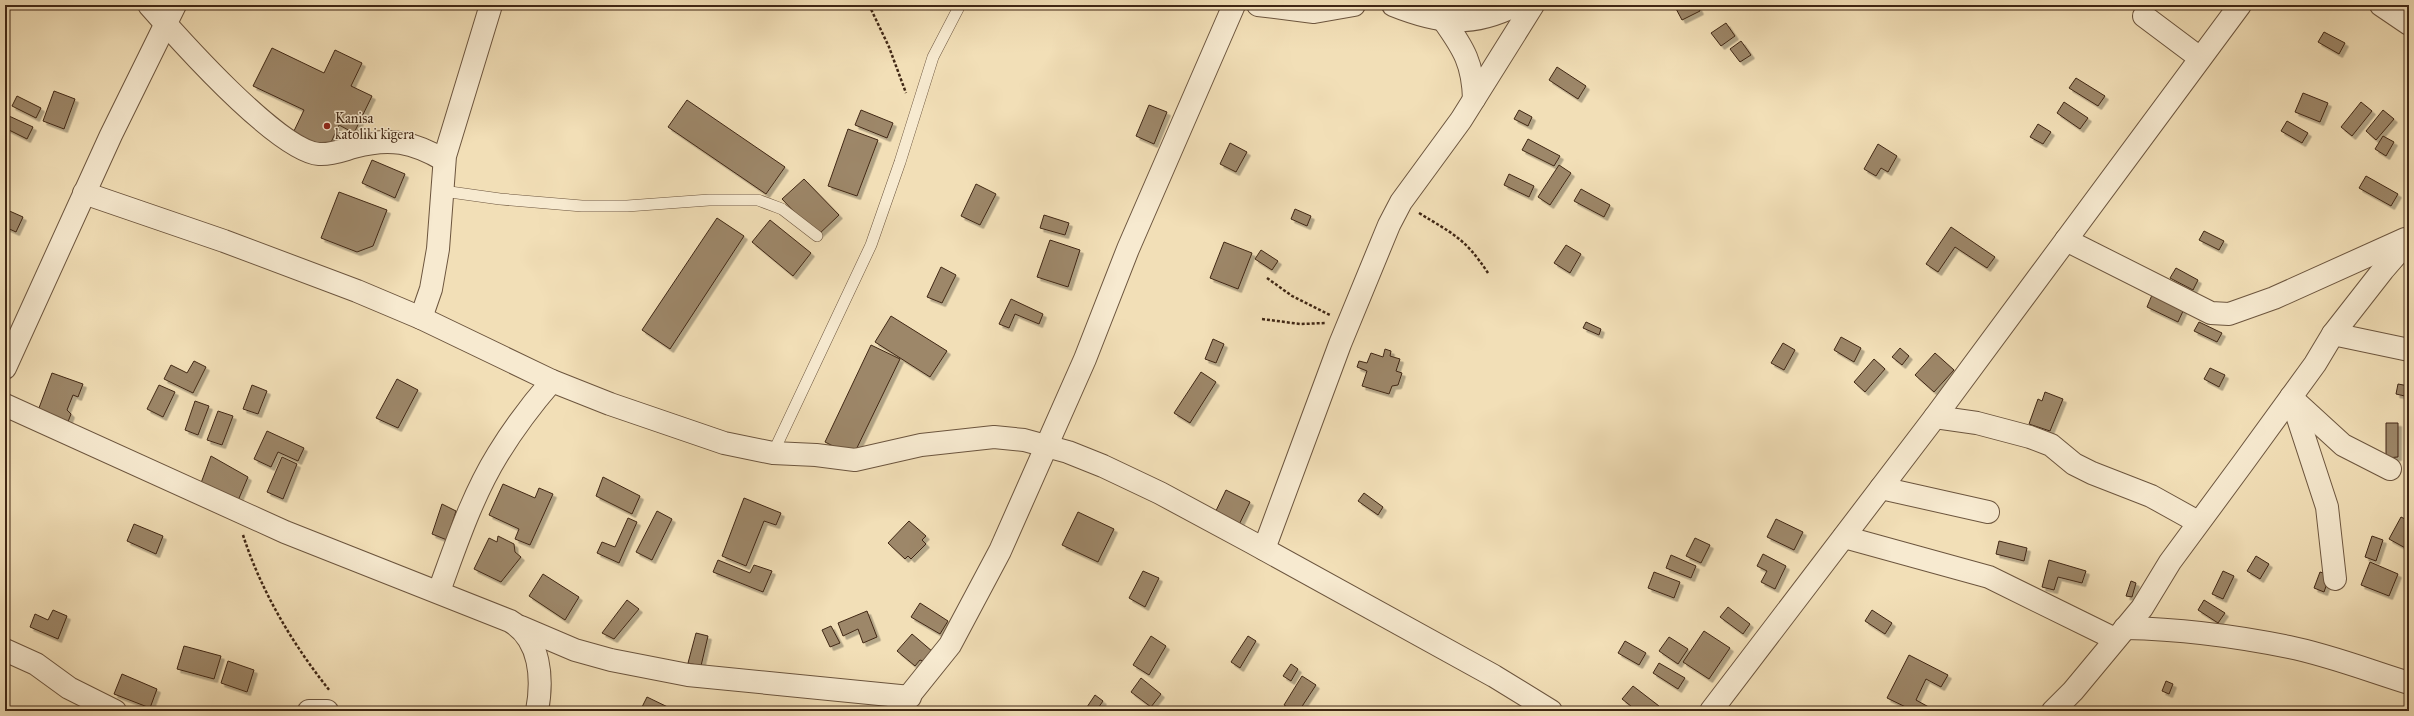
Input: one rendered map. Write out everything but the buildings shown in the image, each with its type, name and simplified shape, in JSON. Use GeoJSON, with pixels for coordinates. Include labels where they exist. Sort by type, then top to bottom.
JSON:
{"type":"FeatureCollection","features":[{"type":"Feature","properties":{"kind":"street"},"geometry":{"type":"LineString","coordinates":[[149,5],[171,14],[250,111],[306,150],[327,154],[370,142],[396,142],[424,148],[444,160]]}},
{"type":"Feature","properties":{"kind":"street"},"geometry":{"type":"LineString","coordinates":[[421,318],[431,289],[438,249],[444,160],[454,122],[491,5]]}},
{"type":"Feature","properties":{"kind":"street"},"geometry":{"type":"LineString","coordinates":[[5,405],[235,510],[354,560],[489,610],[521,627],[575,650],[611,660],[688,675],[903,704],[937,663],[959,630],[1000,551],[1085,359],[1128,249],[1234,5]]}},
{"type":"Feature","properties":{"kind":"street"},"geometry":{"type":"LineString","coordinates":[[1258,5],[1314,12],[1354,5]]}},
{"type":"Feature","properties":{"kind":"street"},"geometry":{"type":"LineString","coordinates":[[1393,5],[1444,21],[1468,21],[1494,15],[1516,5]]}},
{"type":"Feature","properties":{"kind":"street"},"geometry":{"type":"LineString","coordinates":[[1264,549],[1346,318],[1379,245],[1401,202],[1446,142],[1533,5]]}},
{"type":"Feature","properties":{"kind":"street"},"geometry":{"type":"LineString","coordinates":[[1711,711],[1935,417],[2240,5]]}},
{"type":"Feature","properties":{"kind":"street"},"geometry":{"type":"LineString","coordinates":[[2381,5],[2409,24]]}},
{"type":"Feature","properties":{"kind":"street"},"geometry":{"type":"LineString","coordinates":[[5,368],[84,192],[171,14]]}},
{"type":"Feature","properties":{"kind":"street"},"geometry":{"type":"LineString","coordinates":[[2144,16],[2200,58]]}},
{"type":"Feature","properties":{"kind":"street"},"geometry":{"type":"LineString","coordinates":[[1444,21],[1461,45],[1470,62],[1474,78],[1474,99]]}},
{"type":"Feature","properties":{"kind":"street"},"geometry":{"type":"LineString","coordinates":[[84,192],[224,241],[357,291],[421,318],[552,381],[610,404],[724,443],[773,453],[816,455],[854,460],[921,445],[994,437],[1047,445],[1103,466],[1264,549],[1481,668],[1551,711]]}},
{"type":"Feature","properties":{"kind":"street"},"geometry":{"type":"LineString","coordinates":[[2066,240],[2211,313],[2223,315],[2274,298],[2409,237]]}},
{"type":"Feature","properties":{"kind":"street"},"geometry":{"type":"LineString","coordinates":[[2053,711],[2073,691],[2142,608],[2170,562],[2291,397],[2333,334],[2383,270],[2409,240]]}},
{"type":"Feature","properties":{"kind":"street"},"geometry":{"type":"LineString","coordinates":[[2333,334],[2409,350]]}},
{"type":"Feature","properties":{"kind":"street"},"geometry":{"type":"LineString","coordinates":[[439,591],[465,524],[497,455],[523,415],[552,381]]}},
{"type":"Feature","properties":{"kind":"street"},"geometry":{"type":"LineString","coordinates":[[2291,397],[2310,418],[2343,445],[2390,469]]}},
{"type":"Feature","properties":{"kind":"street"},"geometry":{"type":"LineString","coordinates":[[2291,397],[2327,507],[2335,579]]}},
{"type":"Feature","properties":{"kind":"street"},"geometry":{"type":"LineString","coordinates":[[1935,417],[1977,423],[2030,436],[2051,445],[2074,464],[2092,473],[2151,496],[2198,522]]}},
{"type":"Feature","properties":{"kind":"street"},"geometry":{"type":"LineString","coordinates":[[1881,488],[1988,512]]}},
{"type":"Feature","properties":{"kind":"street"},"geometry":{"type":"LineString","coordinates":[[1844,537],[1989,577],[2120,634],[2206,633],[2290,647],[2409,683]]}},
{"type":"Feature","properties":{"kind":"street"},"geometry":{"type":"LineString","coordinates":[[521,627],[537,658],[540,688],[538,711]]}},
{"type":"Feature","properties":{"kind":"street"},"geometry":{"type":"LineString","coordinates":[[5,650],[36,664],[69,688],[102,708]]}},
{"type":"Feature","properties":{"kind":"street"},"geometry":{"type":"LineString","coordinates":[[309,711],[331,703]]}},
{"type":"Feature","properties":{"kind":"lane"},"geometry":{"type":"LineString","coordinates":[[773,453],[871,245],[933,57],[960,5]]}},
{"type":"Feature","properties":{"kind":"lane"},"geometry":{"type":"LineString","coordinates":[[443,191],[500,199],[582,206],[627,206],[709,200],[758,200],[782,209],[817,236]]}},
{"type":"Feature","properties":{"kind":"path"},"geometry":{"type":"LineString","coordinates":[[869,5],[889,47],[907,96],[916,111]]}},
{"type":"Feature","properties":{"kind":"path"},"geometry":{"type":"LineString","coordinates":[[1401,202],[1461,238],[1488,273]]}},
{"type":"Feature","properties":{"kind":"path"},"geometry":{"type":"LineString","coordinates":[[1267,278],[1292,296],[1346,318]]}},
{"type":"Feature","properties":{"kind":"path"},"geometry":{"type":"LineString","coordinates":[[1262,319],[1300,324],[1318,324],[1346,318]]}},
{"type":"Feature","properties":{"kind":"path"},"geometry":{"type":"LineString","coordinates":[[235,510],[250,556],[263,586],[331,703]]}},
{"type":"Feature","properties":{"kind":"place","name":"Kanisa katoliki kigera"},"geometry":{"type":"Point","coordinates":[327,126]}}]}
